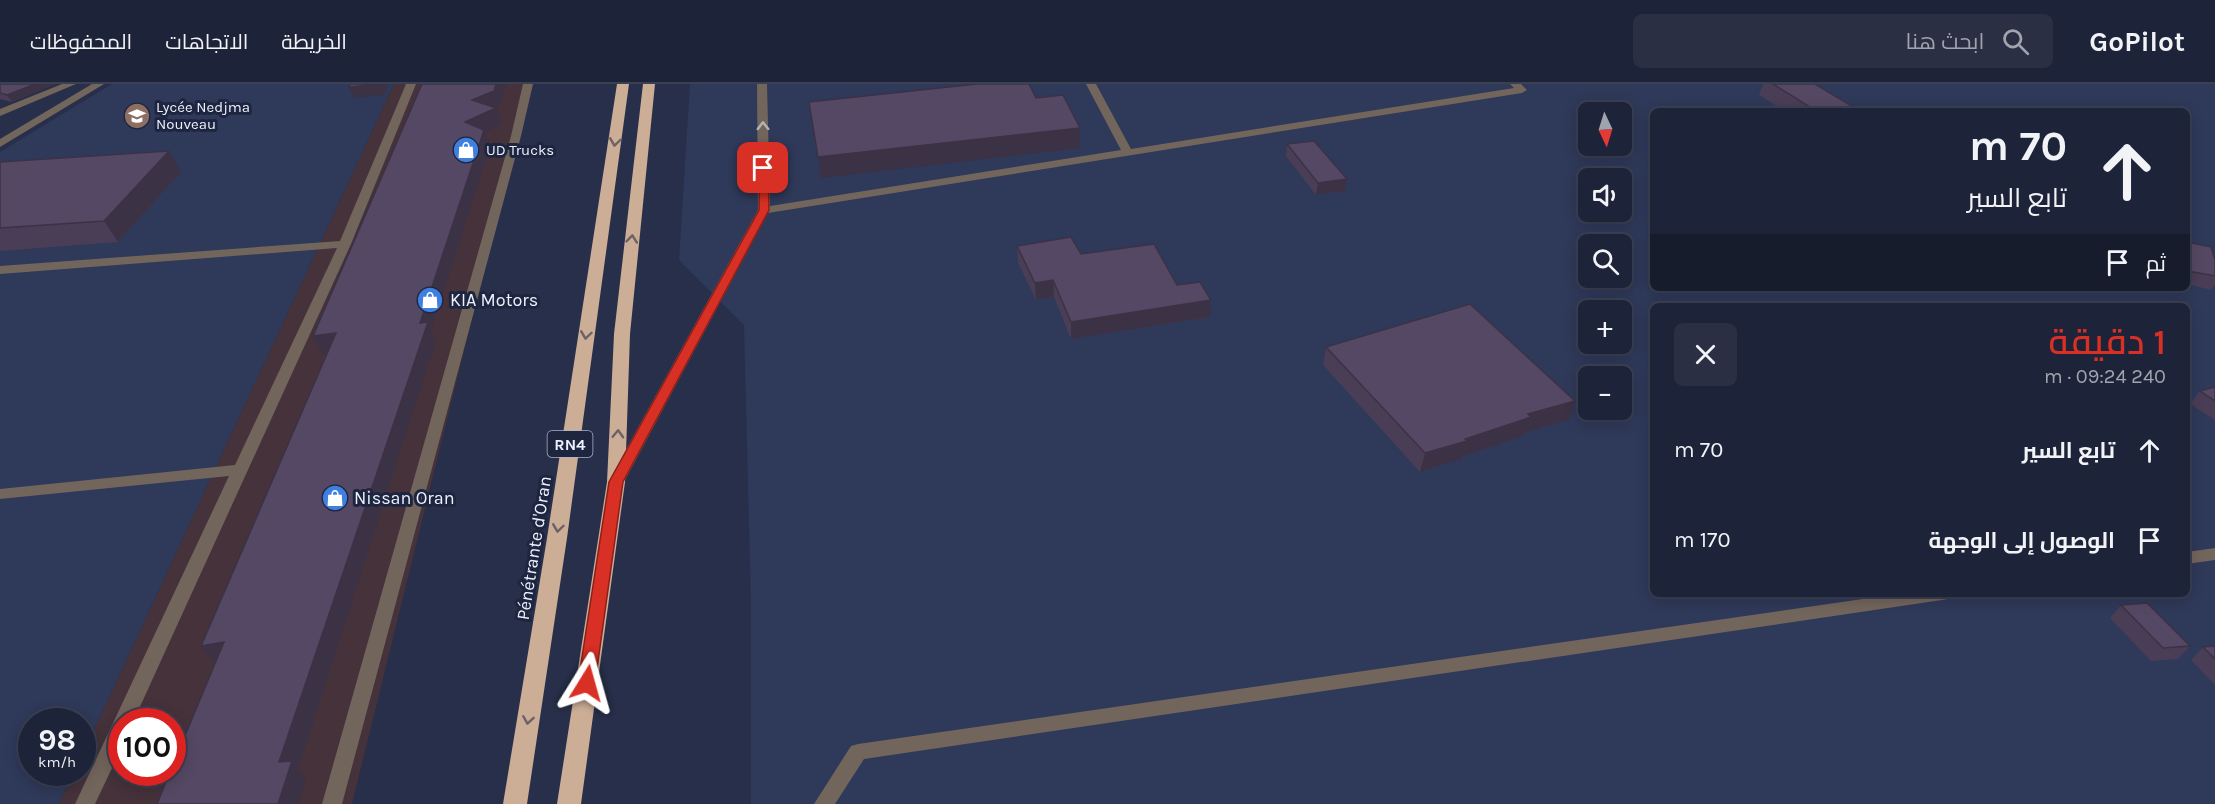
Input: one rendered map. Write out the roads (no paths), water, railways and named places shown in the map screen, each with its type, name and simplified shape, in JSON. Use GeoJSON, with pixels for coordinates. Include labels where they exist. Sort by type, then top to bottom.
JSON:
{"type":"FeatureCollection","features":[{"type":"Feature","properties":{"kind":"highway","name":"Pénétrante d'Oran"},"geometry":{"type":"LineString","coordinates":[[515,804],[623,84]]}},
{"type":"Feature","properties":{"kind":"highway","name":"RN4"},"geometry":{"type":"LineString","coordinates":[[570,804],[616,482],[622,334],[649,84]]}},
{"type":"Feature","properties":{"kind":"street"},"geometry":{"type":"LineString","coordinates":[[0,113],[71,84]]}},
{"type":"Feature","properties":{"kind":"street"},"geometry":{"type":"LineString","coordinates":[[0,144],[99,84]]}},
{"type":"Feature","properties":{"kind":"street"},"geometry":{"type":"LineString","coordinates":[[129,708],[345,244],[411,84]]}},
{"type":"Feature","properties":{"kind":"street"},"geometry":{"type":"LineString","coordinates":[[332,804],[528,84]]}},
{"type":"Feature","properties":{"kind":"street"},"geometry":{"type":"LineString","coordinates":[[616,482],[764,210],[762,84]]}},
{"type":"Feature","properties":{"kind":"street"},"geometry":{"type":"LineString","coordinates":[[1091,84],[1127,153]]}},
{"type":"Feature","properties":{"kind":"street"},"geometry":{"type":"LineString","coordinates":[[764,210],[1522,90],[1515,84]]}},
{"type":"Feature","properties":{"kind":"street"},"geometry":{"type":"LineString","coordinates":[[0,270],[345,244]]}},
{"type":"Feature","properties":{"kind":"street"},"geometry":{"type":"LineString","coordinates":[[0,494],[239,470]]}},
{"type":"Feature","properties":{"kind":"street"},"geometry":{"type":"LineString","coordinates":[[2190,558],[2215,554]]}},
{"type":"Feature","properties":{"kind":"street"},"geometry":{"type":"LineString","coordinates":[[824,804],[858,752],[1921,597]]}},
{"type":"Feature","properties":{"kind":"street"},"geometry":{"type":"LineString","coordinates":[[85,804],[108,754]]}},
{"type":"Feature","properties":{"kind":"place","name":"Lycée Nedjma Nouveau"},"geometry":{"type":"Point","coordinates":[137,116]}},
{"type":"Feature","properties":{"kind":"place","name":"UD Trucks"},"geometry":{"type":"Point","coordinates":[466,150]}},
{"type":"Feature","properties":{"kind":"place","name":"KIA Motors"},"geometry":{"type":"Point","coordinates":[430,300]}},
{"type":"Feature","properties":{"kind":"place","name":"Nissan Oran"},"geometry":{"type":"Point","coordinates":[335,498]}}]}
